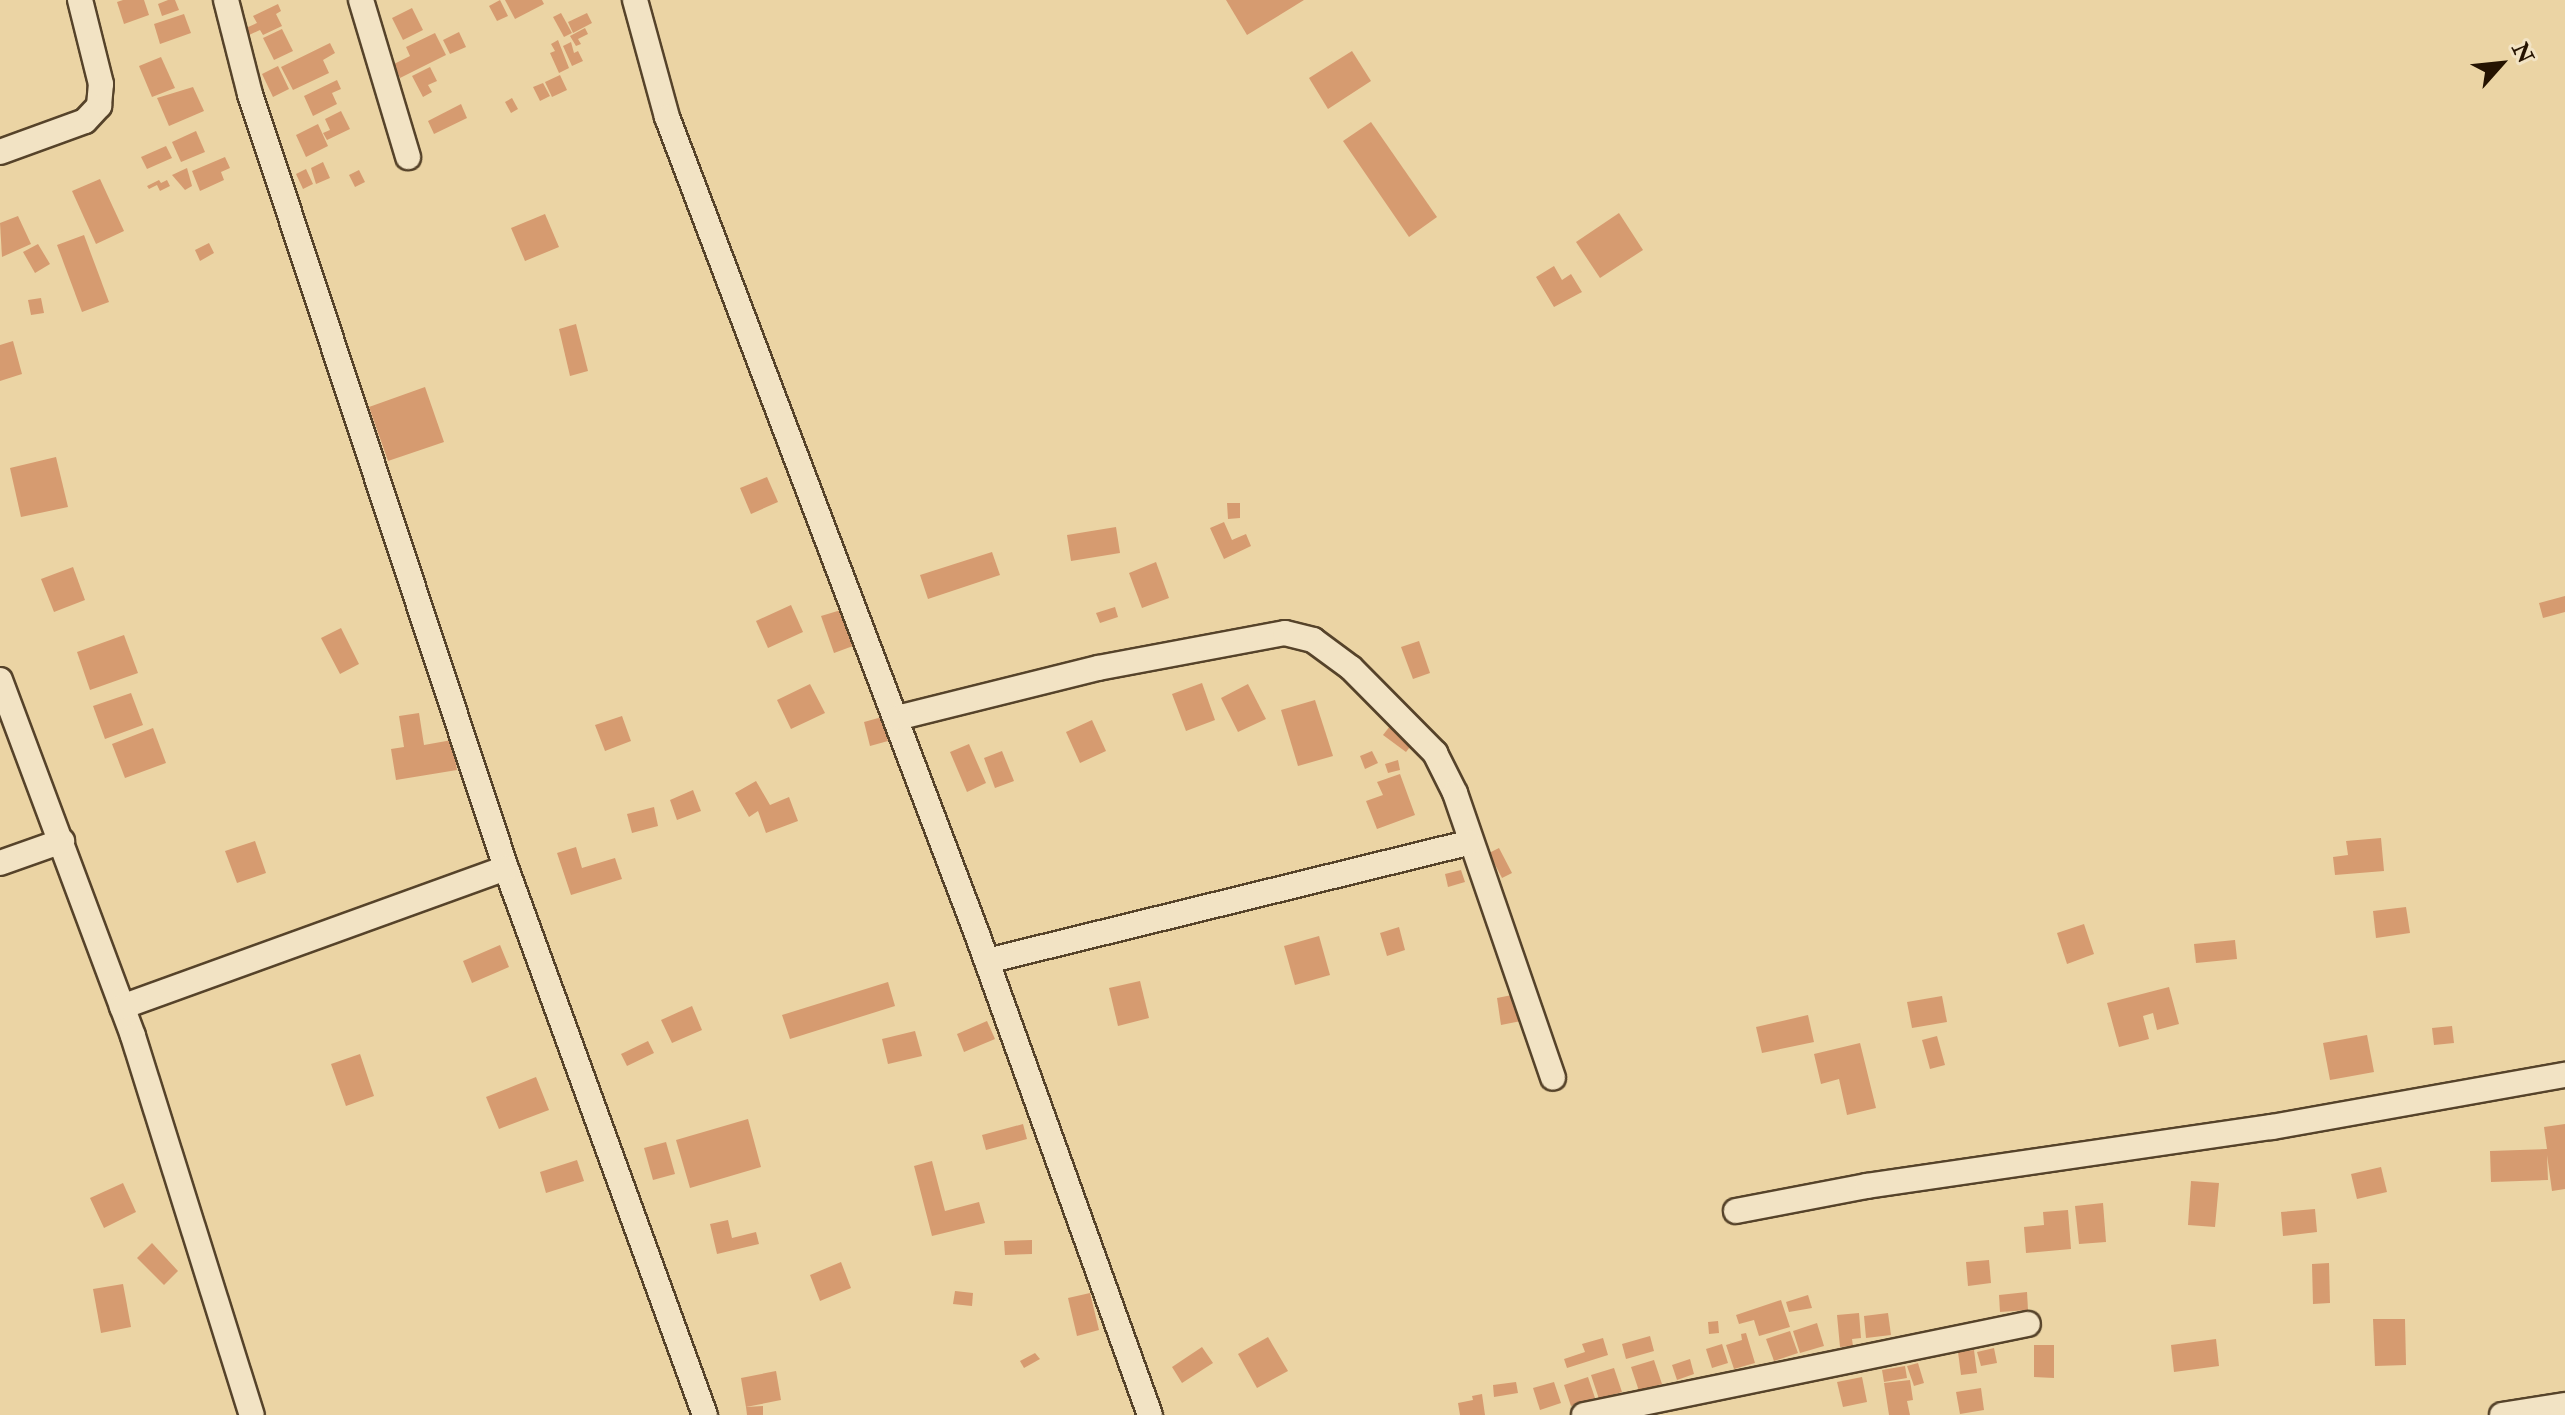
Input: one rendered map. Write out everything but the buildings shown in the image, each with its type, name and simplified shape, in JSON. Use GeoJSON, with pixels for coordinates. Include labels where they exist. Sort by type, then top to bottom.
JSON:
{"type":"FeatureCollection","features":[{"type":"Feature","properties":{"kind":"street"},"geometry":{"type":"LineString","coordinates":[[0,152],[85,121],[99,106],[101,84],[80,0]]}},
{"type":"Feature","properties":{"kind":"street"},"geometry":{"type":"LineString","coordinates":[[226,0],[250,94],[506,868],[705,1415]]}},
{"type":"Feature","properties":{"kind":"street"},"geometry":{"type":"LineString","coordinates":[[361,0],[408,157]]}},
{"type":"Feature","properties":{"kind":"street"},"geometry":{"type":"LineString","coordinates":[[635,0],[667,117],[897,718],[1150,1415]]}},
{"type":"Feature","properties":{"kind":"street"},"geometry":{"type":"LineString","coordinates":[[897,718],[1098,668],[1285,633],[1313,640],[1351,668],[1435,753],[1455,793],[1469,843],[1553,1078]]}},
{"type":"Feature","properties":{"kind":"street"},"geometry":{"type":"LineString","coordinates":[[0,680],[122,1007],[252,1415]]}},
{"type":"Feature","properties":{"kind":"street"},"geometry":{"type":"LineString","coordinates":[[0,863],[62,841]]}},
{"type":"Feature","properties":{"kind":"street"},"geometry":{"type":"LineString","coordinates":[[987,961],[1469,843]]}},
{"type":"Feature","properties":{"kind":"street"},"geometry":{"type":"LineString","coordinates":[[122,1007],[506,868]]}},
{"type":"Feature","properties":{"kind":"street"},"geometry":{"type":"LineString","coordinates":[[1736,1211],[1867,1186],[2272,1127],[2565,1075]]}},
{"type":"Feature","properties":{"kind":"street"},"geometry":{"type":"LineString","coordinates":[[1584,1415],[1628,1410],[2028,1324]]}},
{"type":"Feature","properties":{"kind":"street"},"geometry":{"type":"LineString","coordinates":[[2502,1415],[2565,1405]]}}]}
